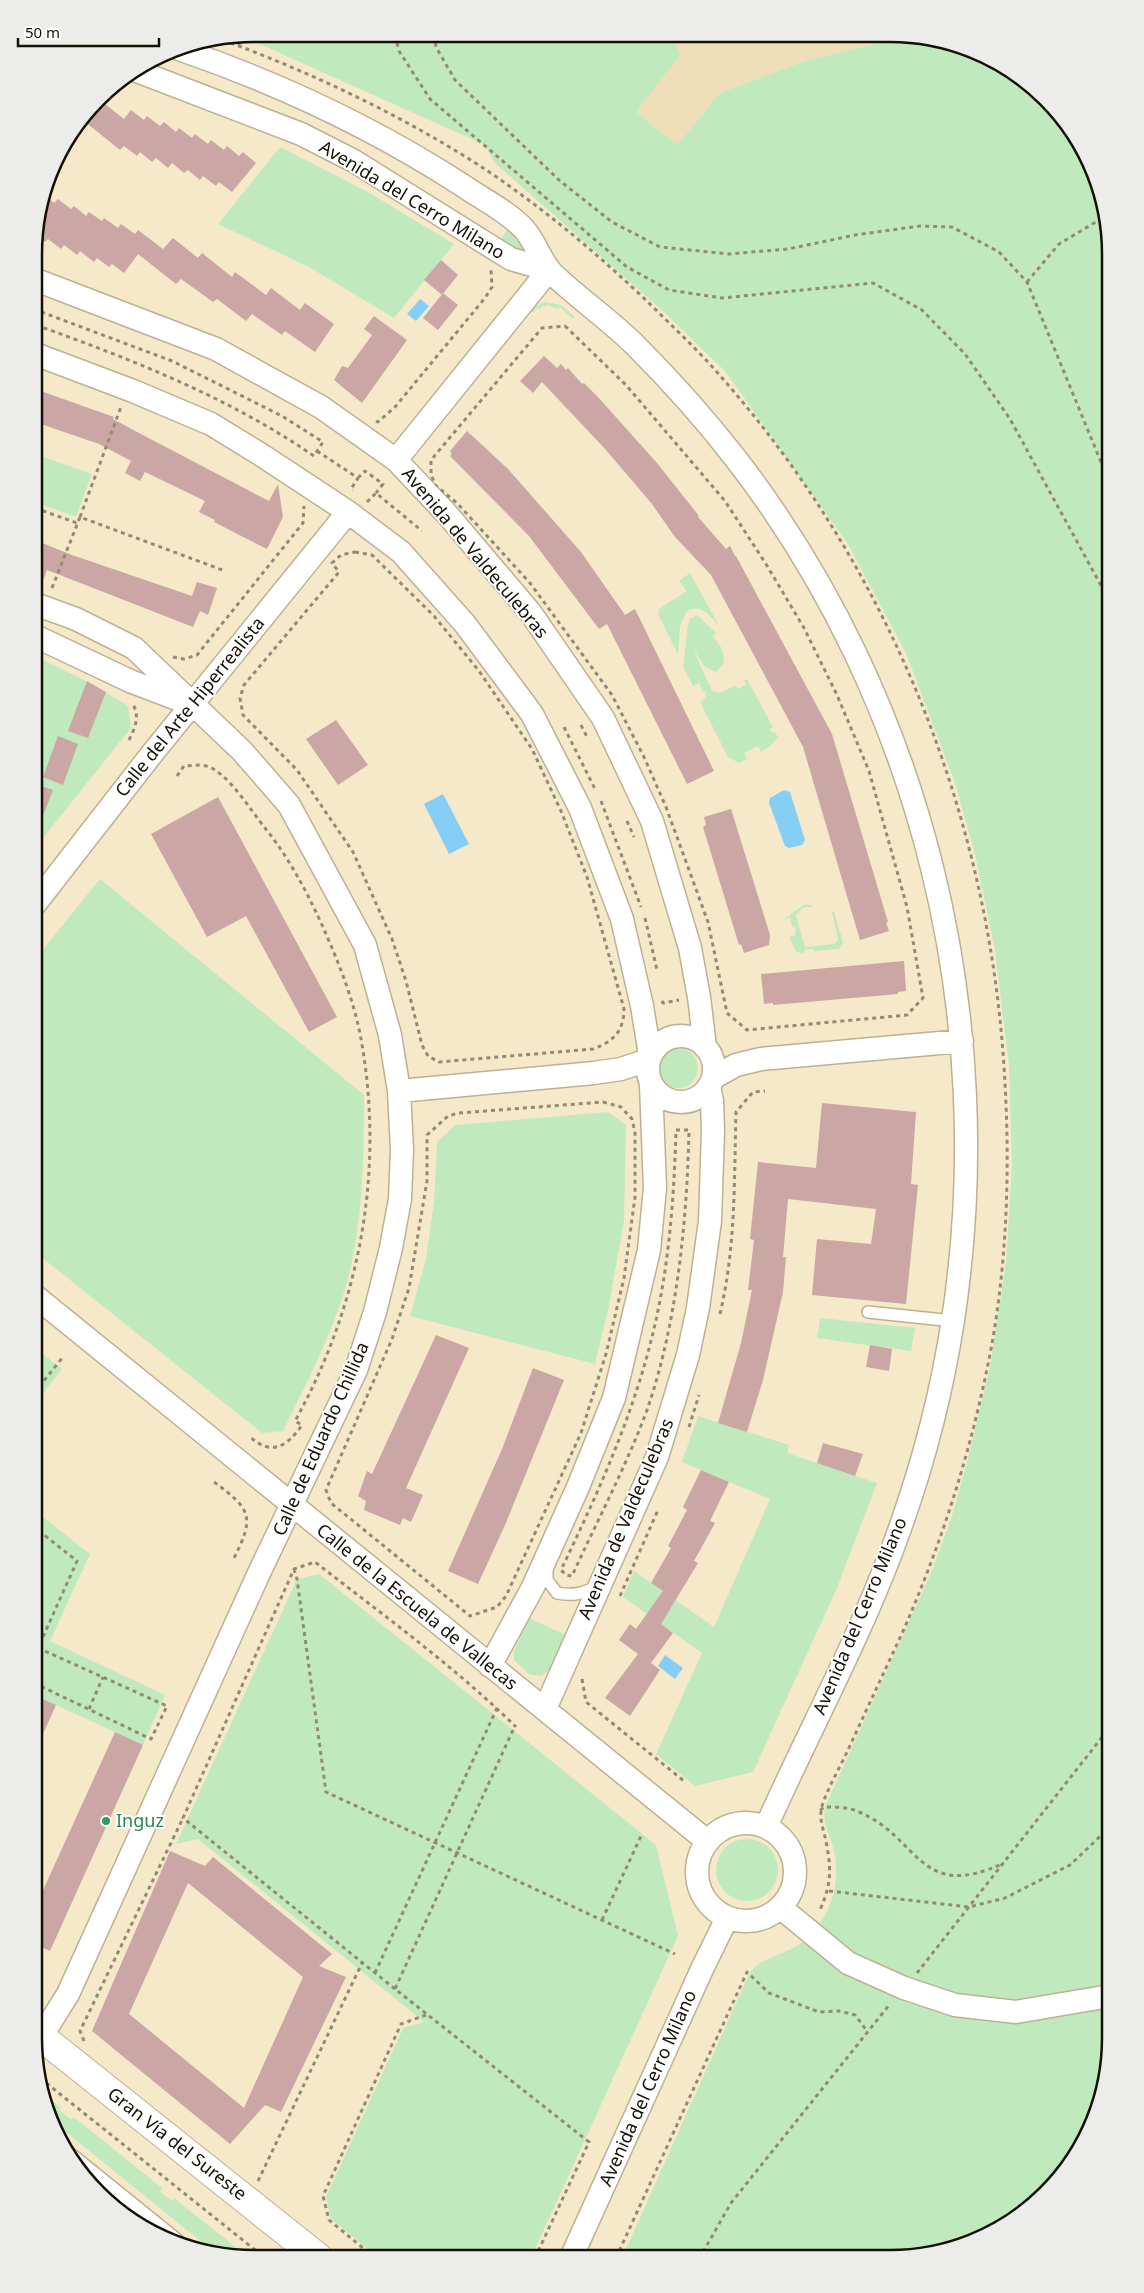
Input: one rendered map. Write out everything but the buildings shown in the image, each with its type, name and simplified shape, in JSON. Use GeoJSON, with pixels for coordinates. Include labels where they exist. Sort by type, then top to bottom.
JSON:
{"type":"FeatureCollection","features":[{"type":"Feature","properties":{"kind":"street","name":"Avenida del Cerro Milano"},"geometry":{"type":"LineString","coordinates":[[190,53],[224,64],[299,96],[408,151],[508,215],[527,231],[549,270],[634,344],[700,415],[736,460],[791,536],[874,690],[918,812],[948,935],[962,1041],[967,1156],[959,1276],[953,1321],[934,1416],[892,1551],[857,1632],[766,1827]]}},
{"type":"Feature","properties":{"kind":"street","name":"Avenida del Cerro Milano"},"geometry":{"type":"LineString","coordinates":[[144,74],[301,134],[392,183],[511,259],[549,270]]}},
{"type":"Feature","properties":{"kind":"street"},"geometry":{"type":"LineString","coordinates":[[396,460],[549,270]]}},
{"type":"Feature","properties":{"kind":"street","name":"Avenida de Valdeculebras"},"geometry":{"type":"LineString","coordinates":[[42,282],[216,349],[321,407],[396,460],[446,514],[530,612],[603,718],[652,820],[690,948],[706,1048]]}},
{"type":"Feature","properties":{"kind":"street"},"geometry":{"type":"LineString","coordinates":[[42,356],[133,391],[211,424],[355,501],[465,624],[532,714],[580,808],[622,919],[642,1006],[650,1071],[666,1130],[655,1188],[649,1250],[614,1398],[548,1554],[490,1666]]}},
{"type":"Feature","properties":{"kind":"street","name":"Calle del Arte Hiperrealista"},"geometry":{"type":"LineString","coordinates":[[42,895],[151,754],[355,501]]}},
{"type":"Feature","properties":{"kind":"street","name":"Calle de Eduardo Chillida"},"geometry":{"type":"LineString","coordinates":[[42,2029],[68,1994],[291,1505],[356,1370],[375,1312],[391,1248],[400,1199],[402,1150],[399,1091],[390,1035],[365,945],[289,806],[242,751],[134,648],[76,619],[43,599]]}},
{"type":"Feature","properties":{"kind":"street","name":"Calle de Eduardo Chillida"},"geometry":{"type":"LineString","coordinates":[[42,639],[130,681],[192,705]]}},
{"type":"Feature","properties":{"kind":"street"},"geometry":{"type":"LineString","coordinates":[[650,1071],[661,1043],[673,1037],[686,1037],[706,1048],[728,1056],[762,1059]]}},
{"type":"Feature","properties":{"kind":"street"},"geometry":{"type":"LineString","coordinates":[[650,1071],[665,1098],[682,1102],[692,1101],[702,1095],[711,1082],[736,1065],[762,1059],[962,1041]]}},
{"type":"Feature","properties":{"kind":"street"},"geometry":{"type":"LineString","coordinates":[[706,1048],[713,1064],[711,1082]]}},
{"type":"Feature","properties":{"kind":"street"},"geometry":{"type":"LineString","coordinates":[[399,1091],[621,1069],[650,1071]]}},
{"type":"Feature","properties":{"kind":"street","name":"Avenida de Valdeculebras"},"geometry":{"type":"LineString","coordinates":[[544,1709],[656,1457],[685,1364],[698,1308],[712,1188],[713,1131],[711,1082]]}},
{"type":"Feature","properties":{"kind":"street","name":"Calle de la Escuela de Vallecas"},"geometry":{"type":"LineString","coordinates":[[42,1303],[707,1841]]}},
{"type":"Feature","properties":{"kind":"street"},"geometry":{"type":"LineString","coordinates":[[750,1823],[766,1827],[779,1836],[789,1848],[794,1863],[794,1879],[790,1894],[780,1907],[769,1916],[755,1921],[727,1918],[714,1910],[704,1899],[698,1885],[696,1870],[700,1854],[707,1841],[719,1830],[734,1824],[750,1823]]}},
{"type":"Feature","properties":{"kind":"street"},"geometry":{"type":"LineString","coordinates":[[780,1907],[848,1963],[904,1988],[954,2005],[1016,2012],[1102,1997]]}},
{"type":"Feature","properties":{"kind":"street","name":"Avenida del Cerro Milano"},"geometry":{"type":"LineString","coordinates":[[575,2250],[727,1918]]}},
{"type":"Feature","properties":{"kind":"street","name":"Gran Vía del Sureste"},"geometry":{"type":"LineString","coordinates":[[42,2037],[310,2250]]}},
{"type":"Feature","properties":{"kind":"street"},"geometry":{"type":"LineString","coordinates":[[106,2189],[142,2218]]}},
{"type":"Feature","properties":{"kind":"lane"},"geometry":{"type":"LineString","coordinates":[[868,1312],[953,1321]]}},
{"type":"Feature","properties":{"kind":"lane"},"geometry":{"type":"LineString","coordinates":[[548,1554],[547,1580],[557,1593],[570,1596],[584,1594],[598,1586]]}},
{"type":"Feature","properties":{"kind":"path"},"geometry":{"type":"LineString","coordinates":[[397,42],[400,51],[430,99],[627,266],[647,280],[669,290],[722,298],[873,283],[922,310],[965,354],[1010,419],[1102,587]]}},
{"type":"Feature","properties":{"kind":"path"},"geometry":{"type":"LineString","coordinates":[[435,42],[455,80],[560,181],[612,222],[660,247],[729,254],[788,250],[855,235],[920,226],[952,227],[999,252],[1027,282],[1102,465]]}},
{"type":"Feature","properties":{"kind":"path"},"geometry":{"type":"LineString","coordinates":[[521,195],[593,251],[622,278]]}},
{"type":"Feature","properties":{"kind":"path"},"geometry":{"type":"LineString","coordinates":[[1027,282],[1059,244],[1099,220]]}},
{"type":"Feature","properties":{"kind":"path"},"geometry":{"type":"LineString","coordinates":[[395,406],[492,287],[490,265]]}},
{"type":"Feature","properties":{"kind":"path"},"geometry":{"type":"LineString","coordinates":[[42,312],[172,361],[282,416],[323,442],[314,456],[280,433],[231,405],[117,354],[42,327]]}},
{"type":"Feature","properties":{"kind":"path"},"geometry":{"type":"LineString","coordinates":[[444,446],[542,328],[565,326],[626,385],[725,501],[766,564],[804,628],[837,695],[869,771],[908,907],[922,998],[908,1015],[747,1030],[727,1012],[724,992]]}},
{"type":"Feature","properties":{"kind":"path"},"geometry":{"type":"LineString","coordinates":[[43,599],[80,517],[122,404]]}},
{"type":"Feature","properties":{"kind":"path"},"geometry":{"type":"LineString","coordinates":[[317,450],[358,478]]}},
{"type":"Feature","properties":{"kind":"path"},"geometry":{"type":"LineString","coordinates":[[365,471],[383,484],[368,502],[355,501],[351,489],[358,478],[365,471]]}},
{"type":"Feature","properties":{"kind":"path"},"geometry":{"type":"LineString","coordinates":[[376,493],[422,531]]}},
{"type":"Feature","properties":{"kind":"path"},"geometry":{"type":"LineString","coordinates":[[170,656],[184,659],[197,655],[303,523],[305,512],[302,499]]}},
{"type":"Feature","properties":{"kind":"path"},"geometry":{"type":"LineString","coordinates":[[42,511],[77,524]]}},
{"type":"Feature","properties":{"kind":"path"},"geometry":{"type":"LineString","coordinates":[[80,517],[225,571]]}},
{"type":"Feature","properties":{"kind":"path"},"geometry":{"type":"LineString","coordinates":[[355,552],[372,555],[434,616],[478,671],[532,749],[561,811],[588,877],[624,1009],[621,1030],[608,1044],[593,1050],[439,1062],[428,1056],[422,1045],[418,1026],[392,939],[353,852],[297,770],[243,714],[240,698],[249,677],[339,572],[332,563],[341,555],[355,552]]}},
{"type":"Feature","properties":{"kind":"path"},"geometry":{"type":"LineString","coordinates":[[130,698],[137,719],[136,727],[130,740]]}},
{"type":"Feature","properties":{"kind":"path"},"geometry":{"type":"LineString","coordinates":[[578,722],[592,747]]}},
{"type":"Feature","properties":{"kind":"path"},"geometry":{"type":"LineString","coordinates":[[176,776],[184,766],[205,766],[219,772],[271,835],[300,877],[324,930],[348,991],[361,1038],[369,1116],[368,1187],[359,1256],[349,1297],[310,1394],[295,1421],[302,1425],[294,1437],[286,1445],[272,1448],[260,1446],[249,1436]]}},
{"type":"Feature","properties":{"kind":"path"},"geometry":{"type":"LineString","coordinates":[[625,815],[635,840]]}},
{"type":"Feature","properties":{"kind":"path"},"geometry":{"type":"LineString","coordinates":[[807,1929],[816,1918],[829,1891],[830,1871],[820,1810],[901,1634],[935,1552],[964,1464],[986,1374],[1000,1288],[1009,1157],[1002,1031],[995,974]]}},
{"type":"Feature","properties":{"kind":"path"},"geometry":{"type":"LineString","coordinates":[[663,1003],[680,1000],[678,990]]}},
{"type":"Feature","properties":{"kind":"path"},"geometry":{"type":"LineString","coordinates":[[736,1131],[736,1112],[753,1092],[765,1091]]}},
{"type":"Feature","properties":{"kind":"path"},"geometry":{"type":"LineString","coordinates":[[343,1449],[326,1490],[331,1503],[470,1616],[484,1612],[497,1607],[506,1596],[582,1433],[606,1354],[624,1278],[635,1197],[635,1133],[632,1119],[621,1107],[603,1102],[458,1113],[448,1116],[427,1135],[427,1148]]}},
{"type":"Feature","properties":{"kind":"path"},"geometry":{"type":"LineString","coordinates":[[666,1130],[689,1130]]}},
{"type":"Feature","properties":{"kind":"path"},"geometry":{"type":"LineString","coordinates":[[42,1383],[63,1357]]}},
{"type":"Feature","properties":{"kind":"path"},"geometry":{"type":"LineString","coordinates":[[214,1482],[244,1507],[247,1521],[244,1538],[233,1560]]}},
{"type":"Feature","properties":{"kind":"path"},"geometry":{"type":"LineString","coordinates":[[42,1639],[77,1561],[43,1533]]}},
{"type":"Feature","properties":{"kind":"path"},"geometry":{"type":"LineString","coordinates":[[85,2043],[80,2031],[183,1818],[294,1569],[315,1562],[497,1708],[514,1728],[395,1989]]}},
{"type":"Feature","properties":{"kind":"path"},"geometry":{"type":"LineString","coordinates":[[294,1569],[297,1579],[326,1792],[675,1954]]}},
{"type":"Feature","properties":{"kind":"path"},"geometry":{"type":"LineString","coordinates":[[42,1650],[167,1706],[151,1739],[42,1687]]}},
{"type":"Feature","properties":{"kind":"path"},"geometry":{"type":"LineString","coordinates":[[586,1670],[582,1679],[586,1702],[684,1781]]}},
{"type":"Feature","properties":{"kind":"path"},"geometry":{"type":"LineString","coordinates":[[89,1709],[103,1677]]}},
{"type":"Feature","properties":{"kind":"path"},"geometry":{"type":"LineString","coordinates":[[375,1973],[497,1708]]}},
{"type":"Feature","properties":{"kind":"path"},"geometry":{"type":"LineString","coordinates":[[704,2250],[731,2203],[867,2031],[969,1907],[1102,1737]]}},
{"type":"Feature","properties":{"kind":"path"},"geometry":{"type":"LineString","coordinates":[[820,1810],[825,1807],[858,1811],[884,1827],[928,1868],[953,1876],[980,1874],[1004,1863]]}},
{"type":"Feature","properties":{"kind":"path"},"geometry":{"type":"LineString","coordinates":[[183,1818],[427,2015],[589,2142],[539,2250]]}},
{"type":"Feature","properties":{"kind":"path"},"geometry":{"type":"LineString","coordinates":[[602,1920],[642,1834]]}},
{"type":"Feature","properties":{"kind":"path"},"geometry":{"type":"LineString","coordinates":[[829,1891],[969,1907],[1005,1898],[1070,1865],[1102,1835]]}},
{"type":"Feature","properties":{"kind":"path"},"geometry":{"type":"LineString","coordinates":[[251,2176],[259,2182],[362,1963]]}},
{"type":"Feature","properties":{"kind":"path"},"geometry":{"type":"LineString","coordinates":[[620,2250],[747,1972],[769,1993],[819,2012],[839,2011],[855,2015],[867,2031]]}},
{"type":"Feature","properties":{"kind":"path"},"geometry":{"type":"LineString","coordinates":[[365,2250],[329,2220],[323,2196],[401,2024],[427,2015]]}},
{"type":"Feature","properties":{"kind":"path"},"geometry":{"type":"LineString","coordinates":[[48,2084],[255,2250]]}},
{"type":"Feature","properties":{"kind":"shaded area"},"geometry":{"type":"Polygon","coordinates":[[[675,42],[883,42],[808,60],[720,93],[677,145],[636,112],[679,55],[675,42]]]}},
{"type":"Feature","properties":{"kind":"green space"},"geometry":{"type":"Polygon","coordinates":[[[255,42],[675,42],[680,55],[636,112],[677,145],[720,93],[808,60],[883,42],[927,46],[945,50],[983,64],[1007,78],[1029,95],[1058,125],[1073,148],[1085,173],[1094,199],[1100,227],[1102,254],[1102,2039],[1100,2066],[1094,2094],[1080,2132],[1058,2168],[1029,2198],[1019,2207],[983,2229],[945,2243],[917,2249],[626,2250],[749,1974],[760,1963],[790,1950],[804,1941],[821,1922],[827,1912],[834,1888],[836,1863],[825,1825],[825,1807],[932,1571],[951,1519],[968,1459],[990,1367],[1006,1263],[1012,1164],[1009,1065],[995,950],[975,854],[955,783],[906,653],[848,544],[725,371],[664,312],[495,163],[485,145],[255,42]]]}},
{"type":"Feature","properties":{"kind":"green space"},"geometry":{"type":"Polygon","coordinates":[[[280,147],[368,192],[454,244],[394,318],[309,267],[218,224],[280,147]]]}},
{"type":"Feature","properties":{"kind":"green space"},"geometry":{"type":"Polygon","coordinates":[[[509,228],[534,260],[500,240],[509,228]]]}},
{"type":"Feature","properties":{"kind":"green space"},"geometry":{"type":"Polygon","coordinates":[[[545,302],[561,305],[575,317],[573,319],[560,307],[558,309],[547,305],[545,307],[543,305],[540,309],[537,308],[534,312],[531,311],[526,317],[524,316],[533,307],[545,302]]]}},
{"type":"Feature","properties":{"kind":"green space"},"geometry":{"type":"Polygon","coordinates":[[[42,456],[92,474],[76,517],[42,505],[42,456]]]}},
{"type":"Feature","properties":{"kind":"green space"},"geometry":{"type":"Polygon","coordinates":[[[690,573],[719,626],[709,615],[701,610],[692,609],[687,611],[680,626],[678,655],[658,614],[659,609],[687,591],[679,581],[690,573]]]}},
{"type":"Feature","properties":{"kind":"green space"},"geometry":{"type":"Polygon","coordinates":[[[697,615],[716,633],[713,637],[723,652],[724,663],[716,672],[704,666],[693,649],[712,691],[721,693],[735,685],[738,689],[746,685],[744,680],[747,679],[773,727],[770,729],[772,733],[775,732],[778,737],[769,747],[761,752],[758,746],[744,753],[747,759],[739,763],[728,757],[700,702],[706,698],[705,691],[703,692],[699,683],[693,686],[683,667],[688,624],[690,619],[697,615]]]}},
{"type":"Feature","properties":{"kind":"green space"},"geometry":{"type":"Polygon","coordinates":[[[42,659],[88,682],[128,706],[131,728],[42,839],[42,659]]]}},
{"type":"Feature","properties":{"kind":"green space"},"geometry":{"type":"Polygon","coordinates":[[[100,879],[364,1095],[360,1205],[357,1233],[346,1287],[312,1373],[283,1431],[262,1433],[42,1258],[42,950],[100,879]]]}},
{"type":"Feature","properties":{"kind":"green space"},"geometry":{"type":"Polygon","coordinates":[[[805,904],[812,907],[804,907],[796,915],[805,947],[835,944],[838,939],[832,912],[834,912],[843,942],[839,949],[814,951],[813,949],[805,950],[804,953],[796,952],[789,937],[795,935],[796,927],[793,928],[790,918],[783,920],[805,904]]]}},
{"type":"Feature","properties":{"kind":"green space"},"geometry":{"type":"Polygon","coordinates":[[[682,1048],[689,1051],[695,1057],[698,1068],[697,1076],[689,1085],[682,1088],[674,1088],[667,1085],[659,1076],[658,1064],[661,1057],[670,1049],[682,1048]]]}},
{"type":"Feature","properties":{"kind":"green space"},"geometry":{"type":"Polygon","coordinates":[[[608,1112],[626,1125],[624,1220],[609,1306],[595,1364],[410,1316],[426,1259],[434,1202],[437,1142],[455,1125],[608,1112]]]}},
{"type":"Feature","properties":{"kind":"green space"},"geometry":{"type":"Polygon","coordinates":[[[820,1318],[915,1328],[911,1351],[817,1338],[820,1318]]]}},
{"type":"Feature","properties":{"kind":"green space"},"geometry":{"type":"Polygon","coordinates":[[[42,1353],[62,1369],[42,1395],[42,1353]]]}},
{"type":"Feature","properties":{"kind":"green space"},"geometry":{"type":"Polygon","coordinates":[[[698,1416],[789,1445],[787,1453],[877,1483],[837,1588],[753,1772],[695,1786],[656,1754],[702,1653],[623,1597],[634,1571],[714,1627],[770,1499],[682,1462],[698,1416]]]}},
{"type":"Feature","properties":{"kind":"green space"},"geometry":{"type":"Polygon","coordinates":[[[42,1516],[90,1554],[50,1641],[165,1695],[143,1745],[42,1699],[42,1516]]]}},
{"type":"Feature","properties":{"kind":"green space"},"geometry":{"type":"Polygon","coordinates":[[[319,1574],[656,1845],[678,1936],[535,2250],[369,2250],[331,2219],[326,2197],[403,2028],[424,2022],[198,1839],[176,1844],[297,1579],[319,1574]]]}},
{"type":"Feature","properties":{"kind":"green space"},"geometry":{"type":"Polygon","coordinates":[[[529,1618],[566,1635],[550,1669],[542,1676],[530,1675],[514,1660],[514,1651],[529,1618]]]}},
{"type":"Feature","properties":{"kind":"green space"},"geometry":{"type":"Polygon","coordinates":[[[741,1839],[753,1839],[769,1848],[776,1858],[778,1870],[776,1882],[769,1892],[753,1901],[741,1901],[730,1896],[721,1887],[716,1876],[716,1864],[721,1853],[730,1844],[741,1839]]]}},
{"type":"Feature","properties":{"kind":"green space"},"geometry":{"type":"Polygon","coordinates":[[[52,2100],[61,2108],[59,2110],[71,2119],[74,2117],[162,2188],[160,2192],[172,2201],[174,2198],[239,2250],[204,2244],[63,2130],[52,2100]]]}},
{"type":"Feature","properties":{"kind":"water"},"geometry":{"type":"Polygon","coordinates":[[[420,299],[429,306],[416,321],[407,314],[420,299]]]}},
{"type":"Feature","properties":{"kind":"water"},"geometry":{"type":"Polygon","coordinates":[[[784,790],[790,792],[805,840],[802,845],[789,848],[785,846],[769,803],[770,798],[784,790]]]}},
{"type":"Feature","properties":{"kind":"water"},"geometry":{"type":"Polygon","coordinates":[[[443,794],[469,844],[449,854],[424,804],[443,794]]]}},
{"type":"Feature","properties":{"kind":"water"},"geometry":{"type":"Polygon","coordinates":[[[665,1655],[683,1668],[675,1679],[658,1666],[665,1655]]]}},
{"type":"Feature","properties":{"kind":"place","name":"Inguz"},"geometry":{"type":"Point","coordinates":[106,1821]}}]}
